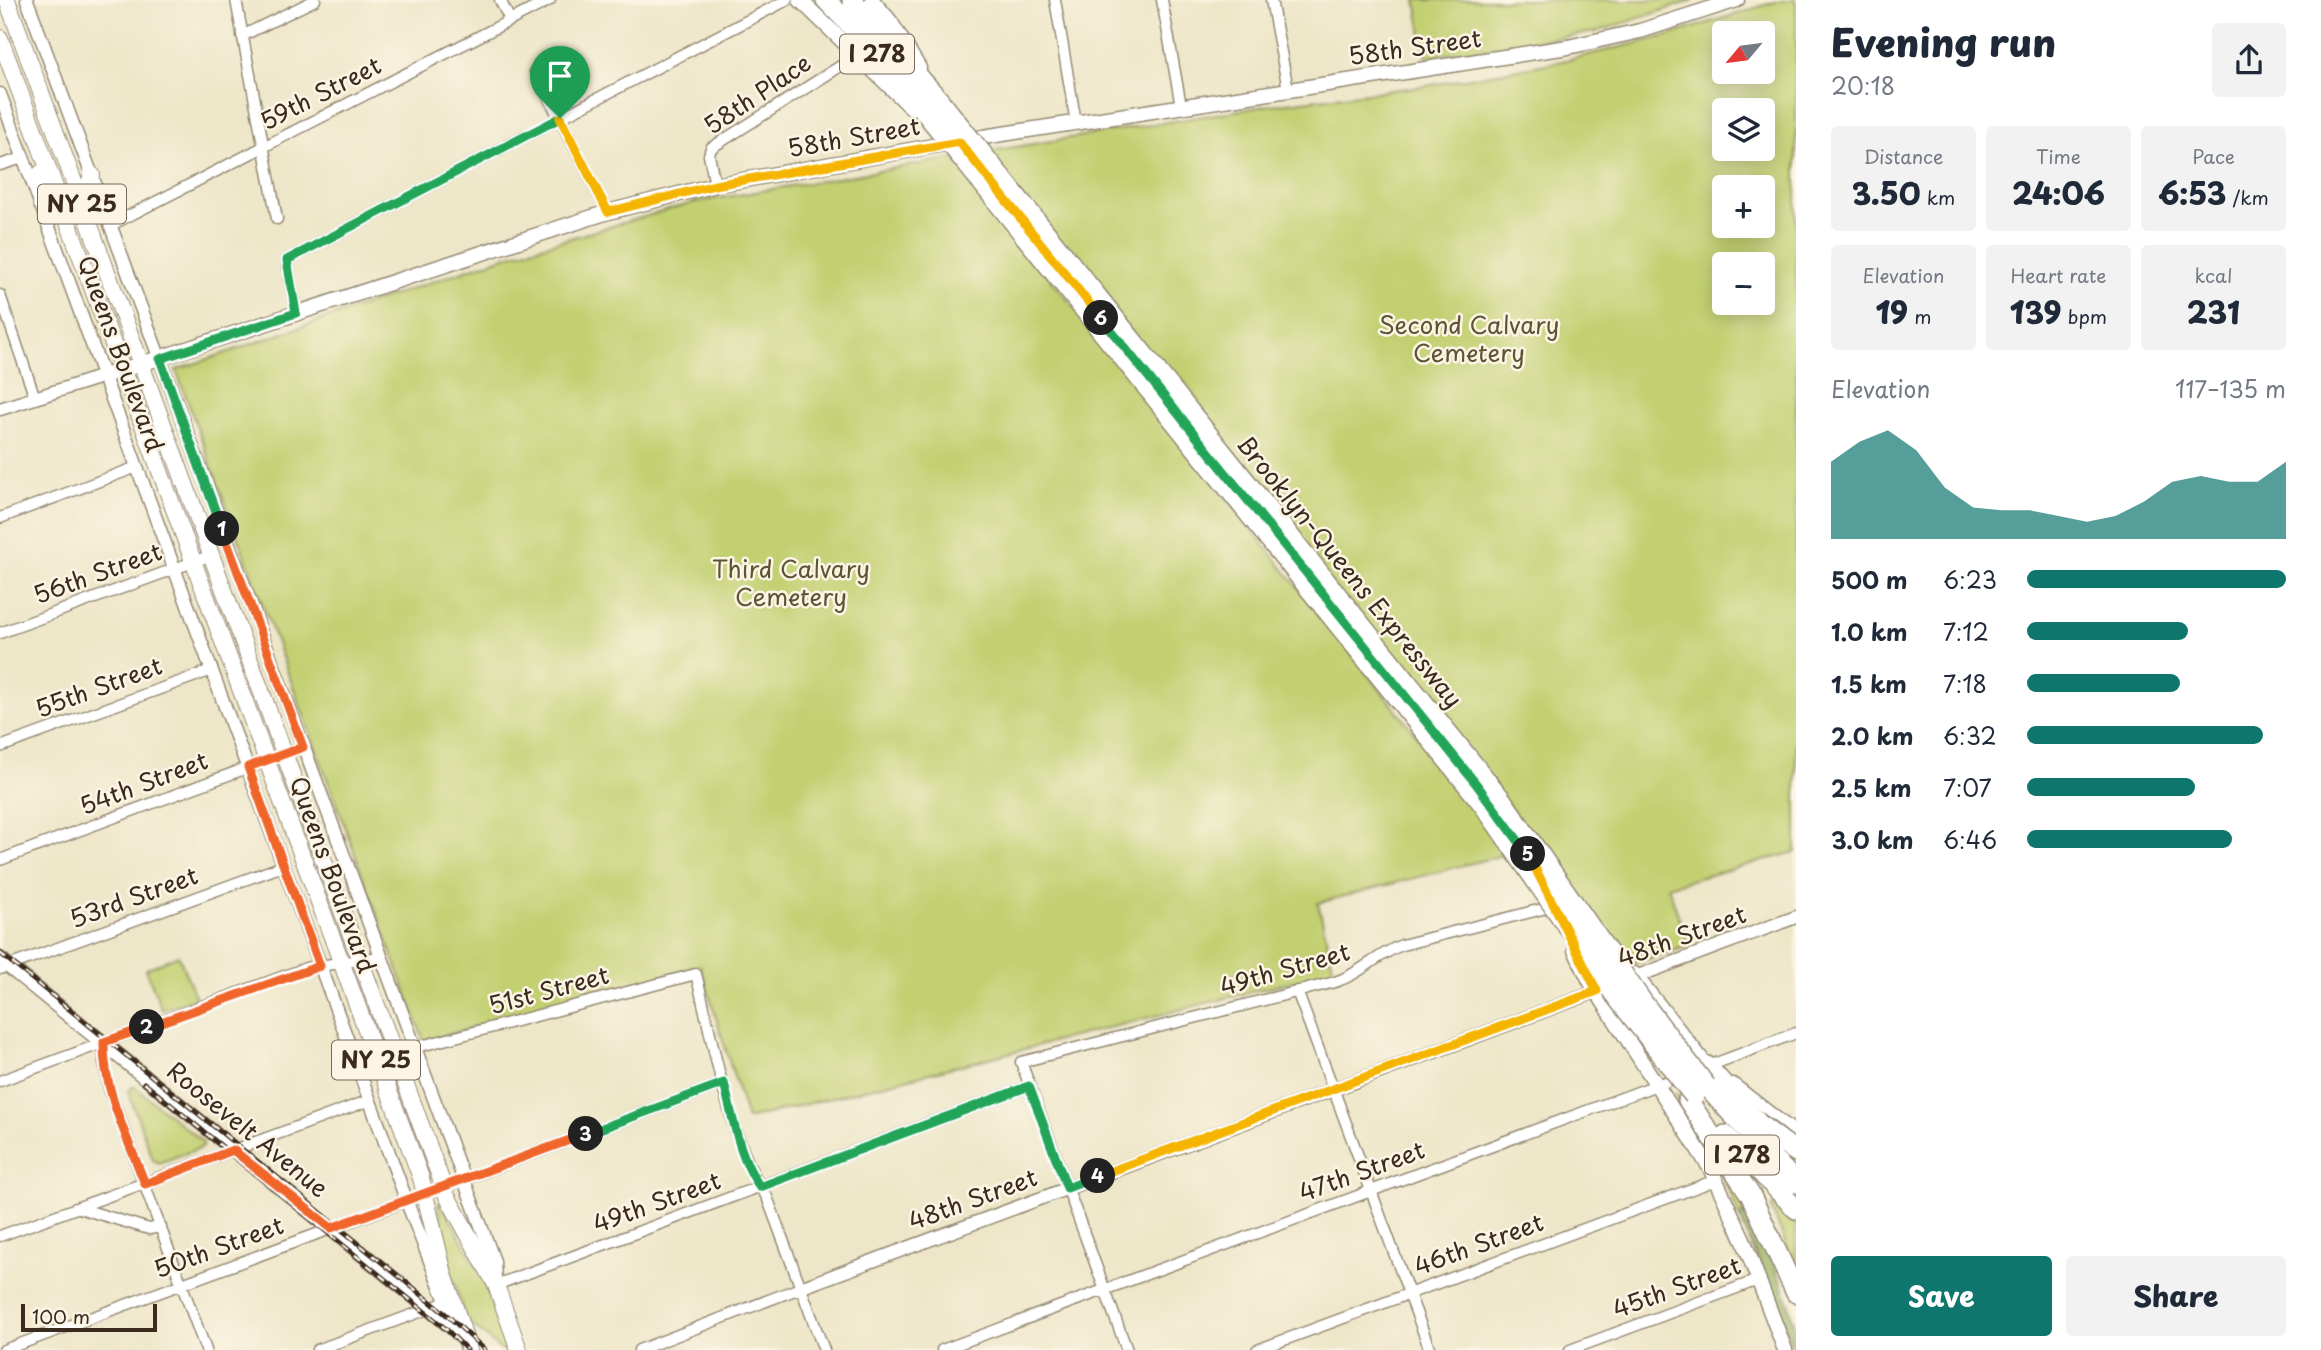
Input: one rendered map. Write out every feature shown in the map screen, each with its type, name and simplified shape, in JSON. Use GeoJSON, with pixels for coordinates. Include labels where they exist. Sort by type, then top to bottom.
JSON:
{"type":"FeatureCollection","features":[{"type":"Feature","properties":{"kind":"highway","name":"Brooklyn-Queens Expressway"},"geometry":{"type":"LineString","coordinates":[[825,0],[932,106],[1501,799],[1625,978],[1696,1094],[1796,1183]]}},
{"type":"Feature","properties":{"kind":"highway","name":"Brooklyn-Queens Expressway"},"geometry":{"type":"LineString","coordinates":[[852,0],[932,106],[1483,804],[1634,1021],[1758,1172],[1796,1209]]}},
{"type":"Feature","properties":{"kind":"highway"},"geometry":{"type":"LineString","coordinates":[[1707,1066],[1760,1125],[1796,1152]]}},
{"type":"Feature","properties":{"kind":"highway"},"geometry":{"type":"LineString","coordinates":[[1696,1094],[1751,1196],[1795,1293]]}},
{"type":"Feature","properties":{"kind":"main road","name":"Queens Boulevard"},"geometry":{"type":"LineString","coordinates":[[7,0],[444,1186],[461,1227],[496,1285],[519,1350]]}},
{"type":"Feature","properties":{"kind":"main road"},"geometry":{"type":"LineString","coordinates":[[800,0],[935,131],[959,142],[1524,845],[1707,1066]]}},
{"type":"Feature","properties":{"kind":"main road","name":"58th Street"},"geometry":{"type":"LineString","coordinates":[[104,376],[608,212],[715,185],[959,142],[1288,89],[1455,66],[1593,42],[1661,25],[1737,0]]}},
{"type":"Feature","properties":{"kind":"main road"},"geometry":{"type":"LineString","coordinates":[[876,1],[957,129],[959,142]]}},
{"type":"Feature","properties":{"kind":"main road","name":"Queens Boulevard"},"geometry":{"type":"LineString","coordinates":[[0,38],[425,1193],[444,1274],[466,1344]]}},
{"type":"Feature","properties":{"kind":"main road"},"geometry":{"type":"LineString","coordinates":[[30,119],[34,156],[45,188],[41,204]]}},
{"type":"Feature","properties":{"kind":"main road"},"geometry":{"type":"LineString","coordinates":[[92,175],[87,191],[98,221],[101,255]]}},
{"type":"Feature","properties":{"kind":"main road"},"geometry":{"type":"LineString","coordinates":[[1524,845],[1597,991],[1716,1180],[1784,1350]]}},
{"type":"Feature","properties":{"kind":"main road","name":"Roosevelt Avenue"},"geometry":{"type":"LineString","coordinates":[[3,965],[104,1042],[331,1228],[438,1306],[466,1344]]}},
{"type":"Feature","properties":{"kind":"main road"},"geometry":{"type":"LineString","coordinates":[[466,1344],[476,1350]]}},
{"type":"Feature","properties":{"kind":"main road"},"geometry":{"type":"LineString","coordinates":[[466,1344],[484,1350]]}},
{"type":"Feature","properties":{"kind":"street","name":"Queens Boulevard"},"geometry":{"type":"LineString","coordinates":[[27,0],[379,957],[494,1261],[496,1285]]}},
{"type":"Feature","properties":{"kind":"street"},"geometry":{"type":"LineString","coordinates":[[236,0],[277,219]]}},
{"type":"Feature","properties":{"kind":"street"},"geometry":{"type":"LineString","coordinates":[[242,36],[314,0]]}},
{"type":"Feature","properties":{"kind":"street"},"geometry":{"type":"LineString","coordinates":[[500,0],[510,20]]}},
{"type":"Feature","properties":{"kind":"street","name":"59th Street"},"geometry":{"type":"LineString","coordinates":[[111,225],[550,0]]}},
{"type":"Feature","properties":{"kind":"street"},"geometry":{"type":"LineString","coordinates":[[296,313],[287,260],[787,0]]}},
{"type":"Feature","properties":{"kind":"street"},"geometry":{"type":"LineString","coordinates":[[1055,0],[1076,123]]}},
{"type":"Feature","properties":{"kind":"street"},"geometry":{"type":"LineString","coordinates":[[1162,0],[1181,106]]}},
{"type":"Feature","properties":{"kind":"street"},"geometry":{"type":"LineString","coordinates":[[1271,0],[1288,89]]}},
{"type":"Feature","properties":{"kind":"street","name":"58th Place"},"geometry":{"type":"LineString","coordinates":[[715,185],[709,155],[711,148],[858,55]]}},
{"type":"Feature","properties":{"kind":"street"},"geometry":{"type":"LineString","coordinates":[[535,71],[608,212]]}},
{"type":"Feature","properties":{"kind":"street","name":"Queens Boulevard"},"geometry":{"type":"LineString","coordinates":[[0,94],[370,1100],[406,1200],[438,1306]]}},
{"type":"Feature","properties":{"kind":"street"},"geometry":{"type":"LineString","coordinates":[[0,165],[23,158]]}},
{"type":"Feature","properties":{"kind":"street"},"geometry":{"type":"LineString","coordinates":[[0,295],[35,398]]}},
{"type":"Feature","properties":{"kind":"street","name":"58th Street"},"geometry":{"type":"LineString","coordinates":[[0,409],[104,376]]}},
{"type":"Feature","properties":{"kind":"street"},"geometry":{"type":"LineString","coordinates":[[0,518],[137,467]]}},
{"type":"Feature","properties":{"kind":"street","name":"56th Street"},"geometry":{"type":"LineString","coordinates":[[0,633],[212,555]]}},
{"type":"Feature","properties":{"kind":"street","name":"55th Street"},"geometry":{"type":"LineString","coordinates":[[0,747],[212,670]]}},
{"type":"Feature","properties":{"kind":"street","name":"54th Street"},"geometry":{"type":"LineString","coordinates":[[0,860],[303,747]]}},
{"type":"Feature","properties":{"kind":"street","name":"53rd Street"},"geometry":{"type":"LineString","coordinates":[[3,965],[283,866]]}},
{"type":"Feature","properties":{"kind":"street","name":"49th Street"},"geometry":{"type":"LineString","coordinates":[[496,1285],[1029,1086],[1021,1062],[1352,977],[1402,945],[1554,906]]}},
{"type":"Feature","properties":{"kind":"street","name":"48th Street"},"geometry":{"type":"LineString","coordinates":[[639,1350],[1796,918]]}},
{"type":"Feature","properties":{"kind":"street"},"geometry":{"type":"LineString","coordinates":[[0,1081],[320,966],[379,957]]}},
{"type":"Feature","properties":{"kind":"street","name":"51st Street"},"geometry":{"type":"LineString","coordinates":[[413,1048],[696,974],[724,1083]]}},
{"type":"Feature","properties":{"kind":"street"},"geometry":{"type":"LineString","coordinates":[[1297,991],[1430,1350]]}},
{"type":"Feature","properties":{"kind":"street","name":"47th Street"},"geometry":{"type":"LineString","coordinates":[[942,1350],[1796,1033]]}},
{"type":"Feature","properties":{"kind":"street"},"geometry":{"type":"LineString","coordinates":[[104,1042],[109,1087],[206,1350]]}},
{"type":"Feature","properties":{"kind":"street"},"geometry":{"type":"LineString","coordinates":[[1707,1066],[1796,1132]]}},
{"type":"Feature","properties":{"kind":"street"},"geometry":{"type":"LineString","coordinates":[[724,1083],[753,1177],[767,1197],[824,1350]]}},
{"type":"Feature","properties":{"kind":"street","name":"50th Street"},"geometry":{"type":"LineString","coordinates":[[4,1350],[724,1083]]}},
{"type":"Feature","properties":{"kind":"street"},"geometry":{"type":"LineString","coordinates":[[1029,1086],[1127,1350]]}},
{"type":"Feature","properties":{"kind":"street"},"geometry":{"type":"LineString","coordinates":[[0,1236],[370,1100]]}},
{"type":"Feature","properties":{"kind":"street","name":"46th Street"},"geometry":{"type":"LineString","coordinates":[[1258,1350],[1716,1180]]}},
{"type":"Feature","properties":{"kind":"street"},"geometry":{"type":"LineString","coordinates":[[79,1208],[149,1228],[161,1227]]}},
{"type":"Feature","properties":{"kind":"street","name":"45th Street"},"geometry":{"type":"LineString","coordinates":[[1570,1350],[1758,1280]]}},
{"type":"Feature","properties":{"kind":"street"},"geometry":{"type":"LineString","coordinates":[[317,1350],[438,1306]]}},
{"type":"Feature","properties":{"kind":"green space"},"geometry":{"type":"Polygon","coordinates":[[[1416,0],[1694,0],[1596,32],[1426,57],[1416,0]]]}},
{"type":"Feature","properties":{"kind":"green space","name":"Second Calvary Cemetery"},"geometry":{"type":"Polygon","coordinates":[[[1781,0],[1796,0],[1796,852],[1668,886],[1689,946],[1632,964],[985,152],[1271,105],[1432,85],[1562,61],[1670,35],[1712,22],[1712,84],[1775,84],[1775,21],[1714,21],[1781,0]]]}},
{"type":"Feature","properties":{"kind":"green space","name":"Third Calvary Cemetery"},"geometry":{"type":"Polygon","coordinates":[[[954,158],[1511,853],[1318,903],[1334,971],[747,1119],[700,965],[424,1041],[176,370],[507,256],[696,202],[954,158]]]}},
{"type":"Feature","properties":{"kind":"green space"},"geometry":{"type":"Polygon","coordinates":[[[178,955],[196,998],[162,1010],[146,969],[178,955]]]}},
{"type":"Feature","properties":{"kind":"green space"},"geometry":{"type":"Polygon","coordinates":[[[134,1086],[203,1142],[203,1147],[159,1163],[153,1160],[128,1091],[134,1086]]]}},
{"type":"Feature","properties":{"kind":"green space"},"geometry":{"type":"Polygon","coordinates":[[[1675,1093],[1732,1181],[1769,1253],[1793,1321],[1796,1350],[1793,1350],[1729,1190],[1675,1093]]]}},
{"type":"Feature","properties":{"kind":"green space"},"geometry":{"type":"Polygon","coordinates":[[[438,1203],[442,1204],[482,1277],[507,1350],[501,1350],[466,1320],[451,1272],[438,1203]]]}},
{"type":"Feature","properties":{"kind":"green space"},"geometry":{"type":"Polygon","coordinates":[[[1775,1204],[1796,1225],[1796,1268],[1771,1208],[1775,1204]]]}},
{"type":"Feature","properties":{"kind":"green space"},"geometry":{"type":"Polygon","coordinates":[[[1742,1213],[1753,1219],[1775,1266],[1792,1316],[1796,1350],[1741,1219],[1742,1213]]]}},
{"type":"Feature","properties":{"kind":"railway"},"geometry":{"type":"LineString","coordinates":[[0,953],[448,1316],[485,1350]]}},
{"type":"Feature","properties":{"kind":"railway"},"geometry":{"type":"LineString","coordinates":[[144,1083],[446,1329],[467,1350]]}},
{"type":"Feature","properties":{"kind":"route"},"geometry":{"type":"LineString","coordinates":[[560,118],[608,212],[715,185],[959,142],[1524,845],[1597,991],[1067,1188],[1029,1086],[760,1187],[753,1177],[739,1138],[724,1083],[331,1228],[233,1150],[145,1184],[109,1087],[104,1063],[104,1042],[306,968],[320,966],[248,767],[303,747],[160,359],[296,313],[287,260],[560,118]]}}]}
